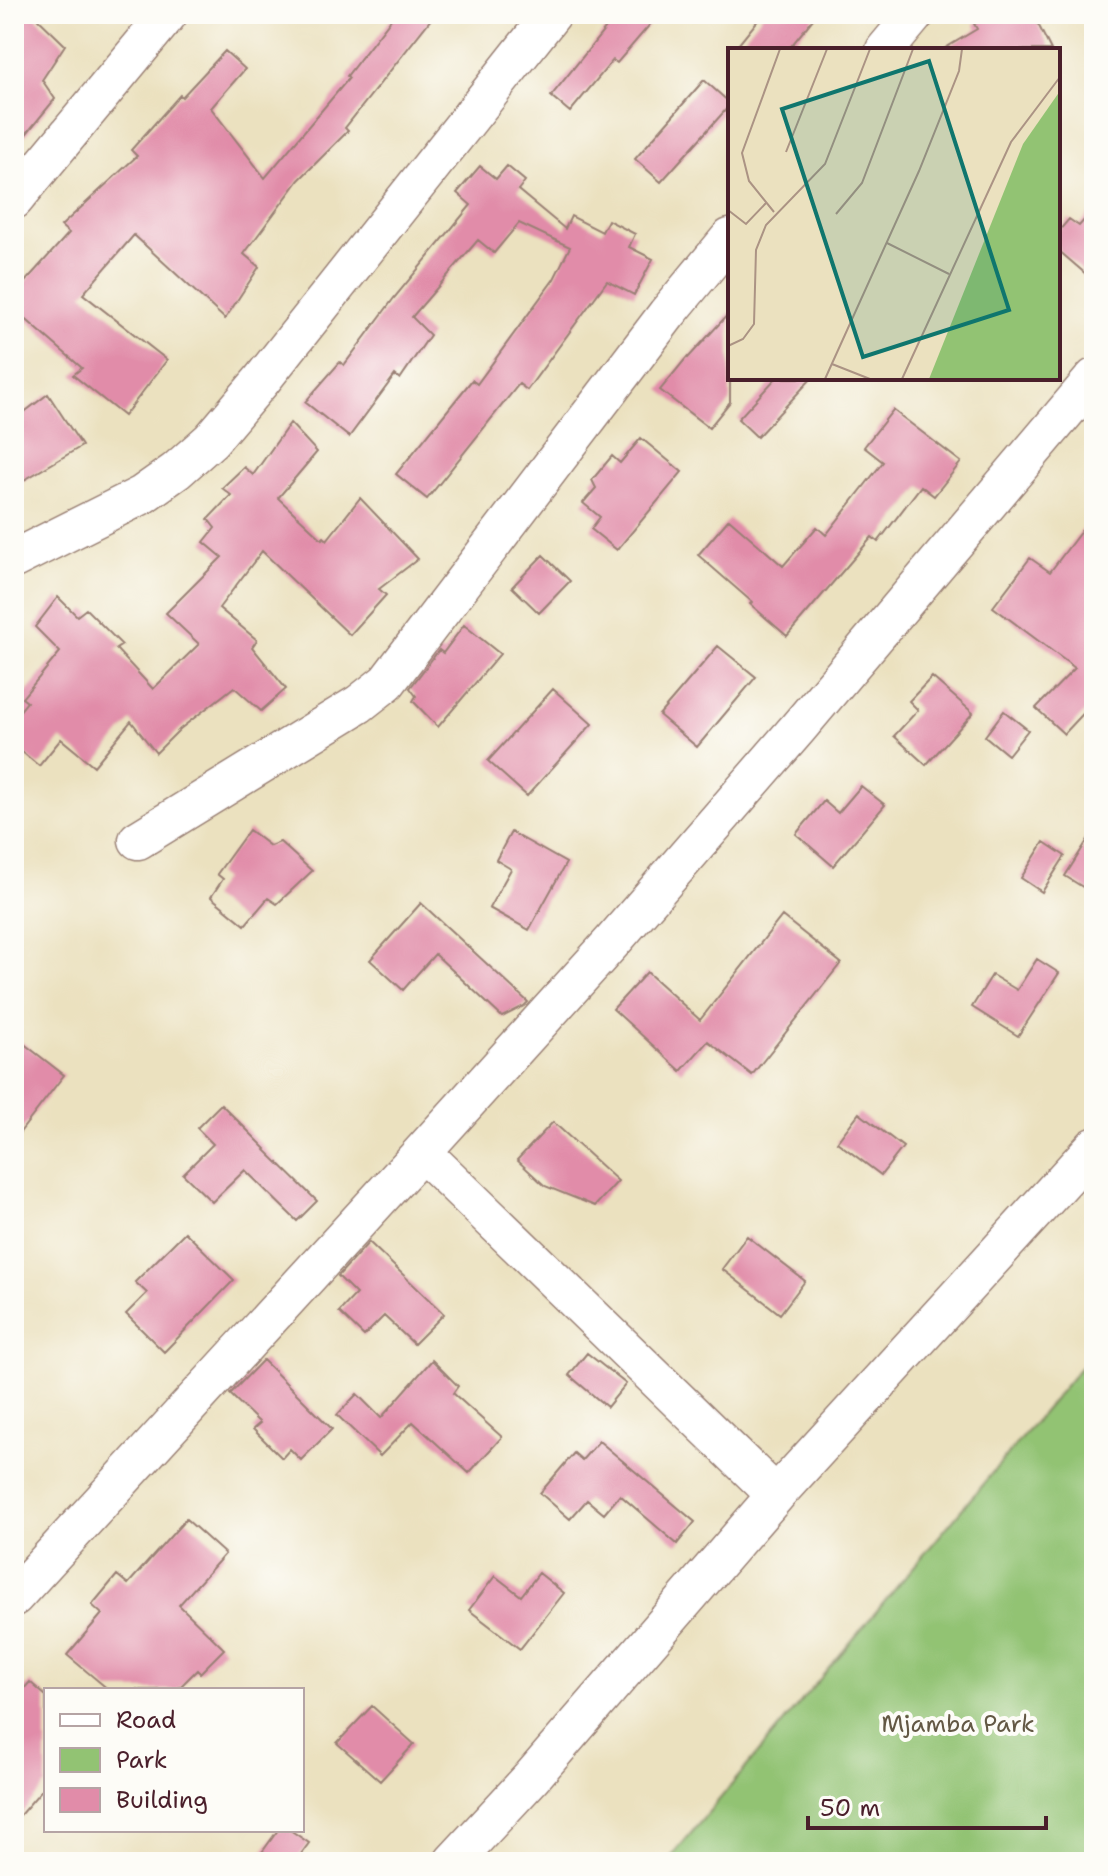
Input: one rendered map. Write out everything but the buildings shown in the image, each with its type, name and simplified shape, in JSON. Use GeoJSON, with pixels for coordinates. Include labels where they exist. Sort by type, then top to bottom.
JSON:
{"type":"FeatureCollection","features":[{"type":"Feature","properties":{"kind":"street"},"geometry":{"type":"LineString","coordinates":[[14,200],[168,14]]}},
{"type":"Feature","properties":{"kind":"street"},"geometry":{"type":"LineString","coordinates":[[14,559],[142,495],[176,471],[211,440],[552,14]]}},
{"type":"Feature","properties":{"kind":"street"},"geometry":{"type":"LineString","coordinates":[[887,48],[915,14]]}},
{"type":"Feature","properties":{"kind":"street"},"geometry":{"type":"LineString","coordinates":[[138,840],[359,704],[387,682],[667,314],[728,240]]}},
{"type":"Feature","properties":{"kind":"street"},"geometry":{"type":"LineString","coordinates":[[14,1597],[613,941],[1094,378]]}},
{"type":"Feature","properties":{"kind":"street"},"geometry":{"type":"LineString","coordinates":[[453,1862],[532,1777],[776,1495],[1094,1147]]}},
{"type":"Feature","properties":{"kind":"street"},"geometry":{"type":"LineString","coordinates":[[422,1152],[776,1495]]}},
{"type":"Feature","properties":{"kind":"green space","name":"Mjamba Park"},"geometry":{"type":"Polygon","coordinates":[[[1094,1351],[1094,1862],[667,1862],[1094,1351]]]}}]}
